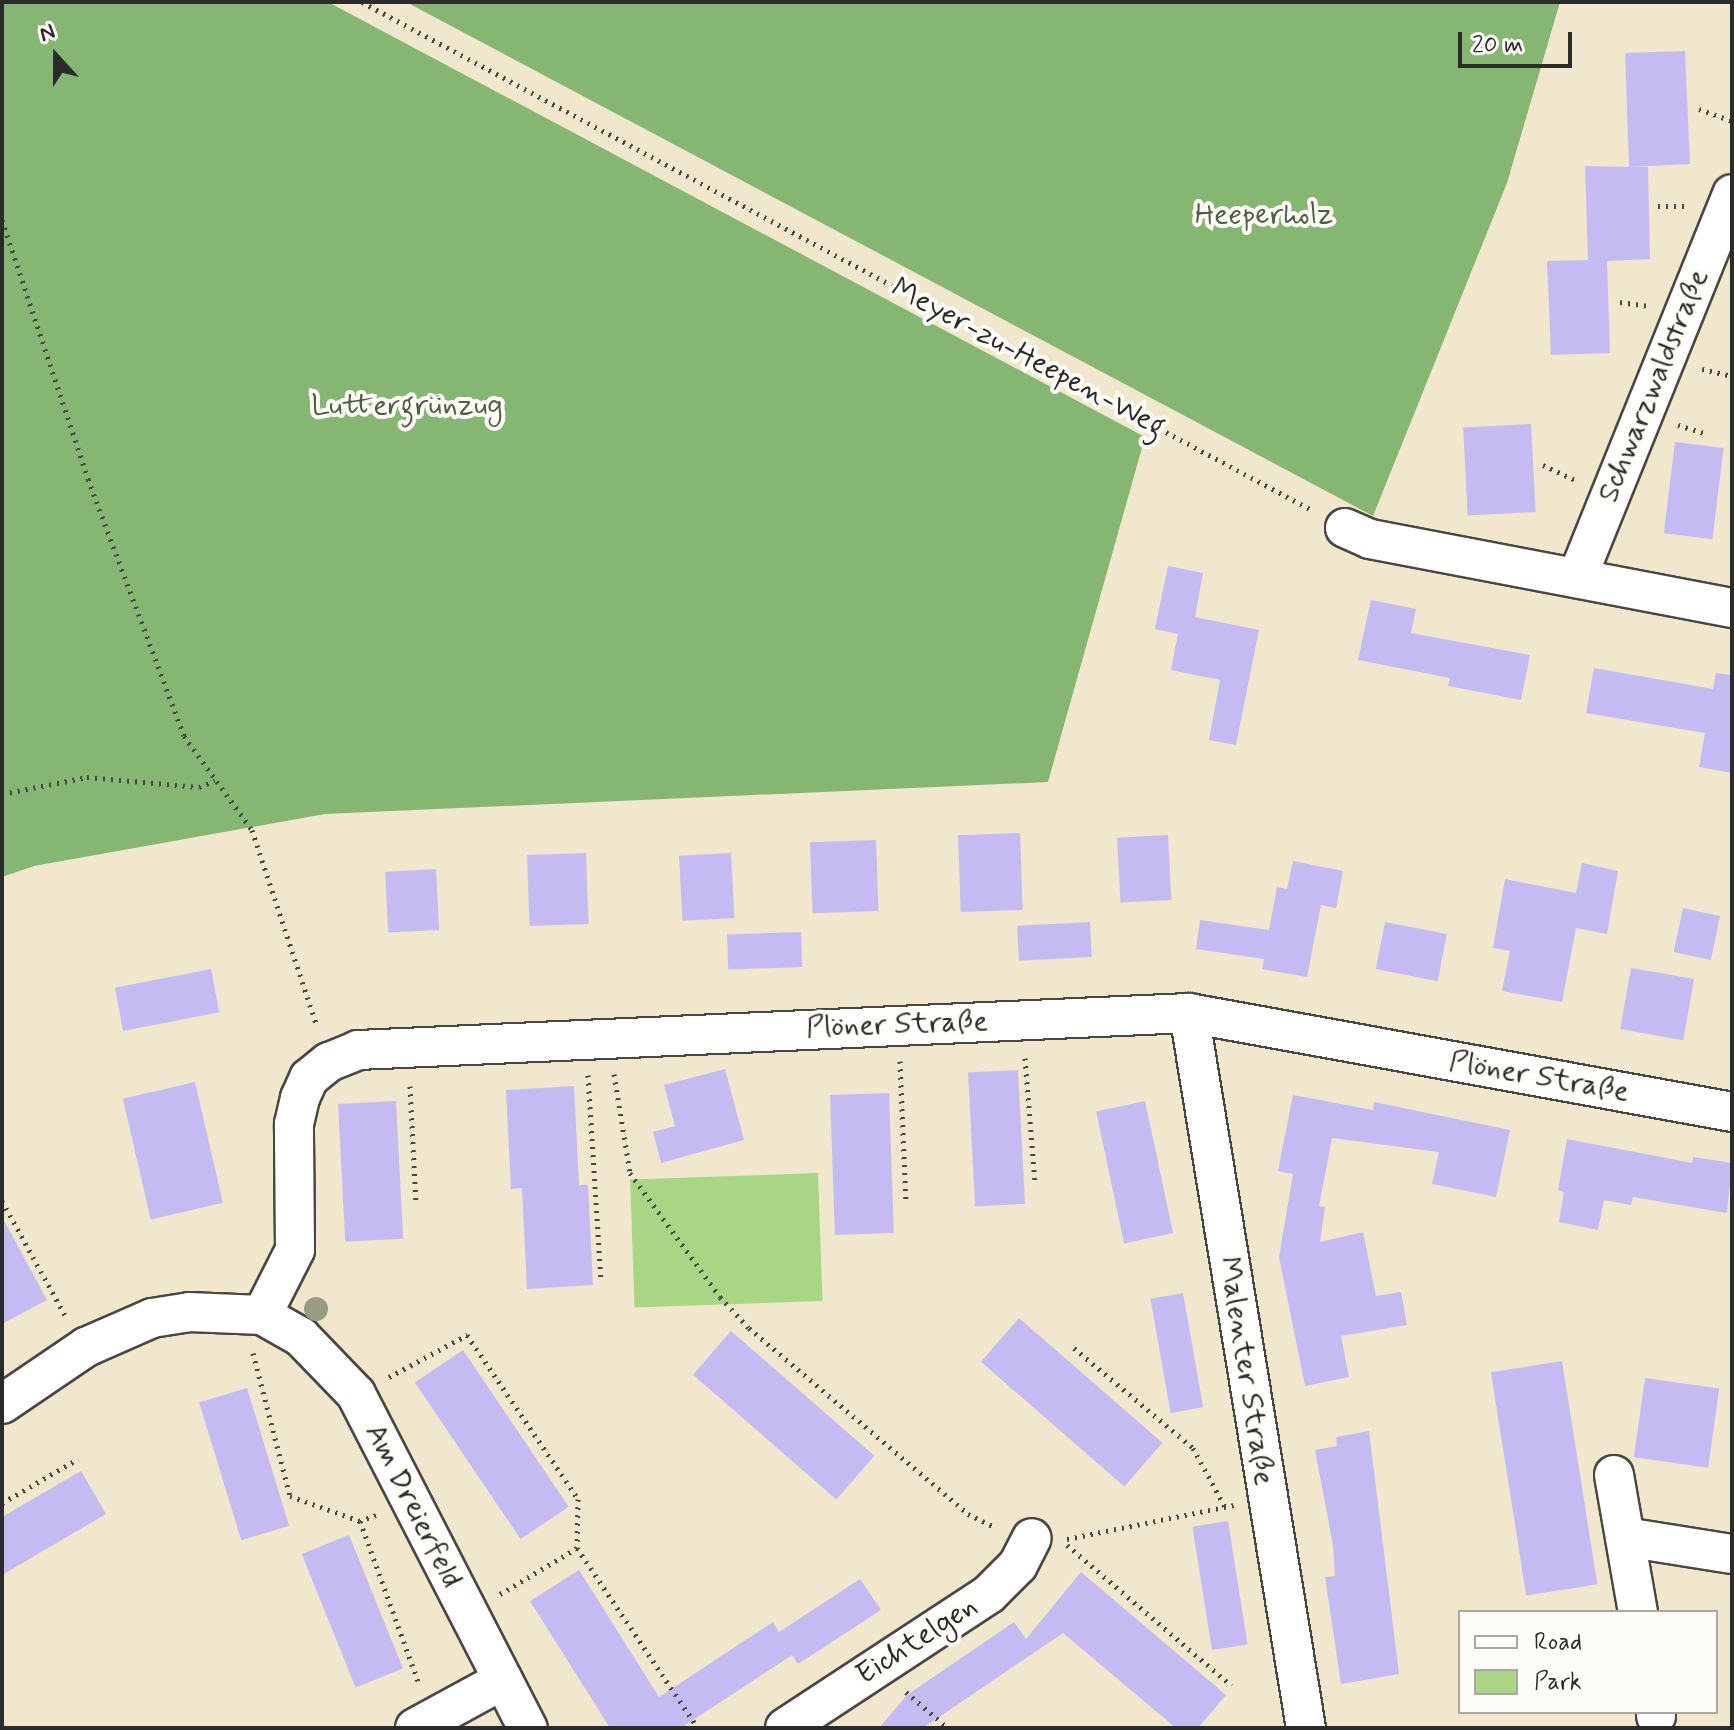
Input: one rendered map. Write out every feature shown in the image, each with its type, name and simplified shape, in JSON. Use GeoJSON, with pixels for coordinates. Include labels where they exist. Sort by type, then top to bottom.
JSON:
{"type":"FeatureCollection","features":[{"type":"Feature","properties":{"kind":"street","name":"Schwarzwaldstraße"},"geometry":{"type":"LineString","coordinates":[[1577,578],[1732,194]]}},
{"type":"Feature","properties":{"kind":"street"},"geometry":{"type":"LineString","coordinates":[[1345,528],[1370,539],[1732,608]]}},
{"type":"Feature","properties":{"kind":"street","name":"Plöner Straße"},"geometry":{"type":"LineString","coordinates":[[262,1315],[282,1284],[295,1250],[294,1124],[300,1098],[309,1078],[329,1062],[358,1050],[1189,1013],[1732,1112]]}},
{"type":"Feature","properties":{"kind":"street","name":"Malenter Straße"},"geometry":{"type":"LineString","coordinates":[[1189,1013],[1306,1728]]}},
{"type":"Feature","properties":{"kind":"street"},"geometry":{"type":"LineString","coordinates":[[2,1404],[86,1347],[152,1318],[189,1312],[262,1315]]}},
{"type":"Feature","properties":{"kind":"street","name":"Am Dreierfeld"},"geometry":{"type":"LineString","coordinates":[[262,1315],[301,1337],[356,1394],[528,1728]]}},
{"type":"Feature","properties":{"kind":"street"},"geometry":{"type":"LineString","coordinates":[[1614,1475],[1638,1610]]}},
{"type":"Feature","properties":{"kind":"street"},"geometry":{"type":"LineString","coordinates":[[1625,1537],[1732,1554]]}},
{"type":"Feature","properties":{"kind":"street","name":"Eichtelgen"},"geometry":{"type":"LineString","coordinates":[[785,1728],[989,1594],[1018,1565],[1032,1538]]}},
{"type":"Feature","properties":{"kind":"street"},"geometry":{"type":"LineString","coordinates":[[423,1723],[503,1680]]}},
{"type":"Feature","properties":{"kind":"path","name":"Meyer-zu-Heepen-Weg"},"geometry":{"type":"LineString","coordinates":[[362,2],[1345,528]]}},
{"type":"Feature","properties":{"kind":"path"},"geometry":{"type":"LineString","coordinates":[[1699,109],[1732,121]]}},
{"type":"Feature","properties":{"kind":"path"},"geometry":{"type":"LineString","coordinates":[[2,220],[88,479],[184,736],[252,830],[329,1062]]}},
{"type":"Feature","properties":{"kind":"path"},"geometry":{"type":"LineString","coordinates":[[2,794],[87,777],[199,787],[215,781]]}},
{"type":"Feature","properties":{"kind":"path"},"geometry":{"type":"LineString","coordinates":[[1022,1020],[1035,1181]]}},
{"type":"Feature","properties":{"kind":"path"},"geometry":{"type":"LineString","coordinates":[[899,1025],[906,1204]]}},
{"type":"Feature","properties":{"kind":"path"},"geometry":{"type":"LineString","coordinates":[[597,1038],[601,1282]]}},
{"type":"Feature","properties":{"kind":"path"},"geometry":{"type":"LineString","coordinates":[[597,1038],[630,1173],[720,1297],[749,1328],[968,1514],[1032,1538]]}},
{"type":"Feature","properties":{"kind":"path"},"geometry":{"type":"LineString","coordinates":[[408,1046],[416,1205]]}},
{"type":"Feature","properties":{"kind":"path"},"geometry":{"type":"LineString","coordinates":[[2,1201],[86,1347]]}},
{"type":"Feature","properties":{"kind":"path"},"geometry":{"type":"LineString","coordinates":[[262,1315],[251,1345],[290,1496],[360,1521],[410,1502]]}},
{"type":"Feature","properties":{"kind":"path"},"geometry":{"type":"LineString","coordinates":[[356,1394],[467,1335],[578,1499],[577,1548],[698,1728]]}},
{"type":"Feature","properties":{"kind":"path"},"geometry":{"type":"LineString","coordinates":[[1074,1348],[1193,1448],[1225,1507]]}},
{"type":"Feature","properties":{"kind":"path"},"geometry":{"type":"LineString","coordinates":[[2,1503],[78,1459]]}},
{"type":"Feature","properties":{"kind":"path"},"geometry":{"type":"LineString","coordinates":[[1231,1685],[1061,1540],[1267,1499]]}},
{"type":"Feature","properties":{"kind":"path"},"geometry":{"type":"LineString","coordinates":[[360,1521],[423,1723]]}},
{"type":"Feature","properties":{"kind":"path"},"geometry":{"type":"LineString","coordinates":[[468,1613],[577,1548]]}},
{"type":"Feature","properties":{"kind":"path"},"geometry":{"type":"LineString","coordinates":[[877,1668],[948,1728]]}},
{"type":"Feature","properties":{"kind":"green space","name":"Luttergrünzug"},"geometry":{"type":"Polygon","coordinates":[[[2,2],[328,2],[1145,437],[1048,782],[325,814],[34,866],[2,877],[2,2]]]}},
{"type":"Feature","properties":{"kind":"green space","name":"Heeperholz"},"geometry":{"type":"Polygon","coordinates":[[[406,2],[1560,2],[1507,183],[1373,516],[406,2]]]}},
{"type":"Feature","properties":{"kind":"green space"},"geometry":{"type":"Polygon","coordinates":[[[818,1173],[822,1301],[635,1307],[630,1180],[818,1173]]]}},
{"type":"Feature","properties":{"kind":"building"},"geometry":{"type":"Polygon","coordinates":[[[1685,51],[1690,164],[1630,167],[1648,167],[1650,259],[1607,261],[1610,353],[1551,355],[1547,261],[1588,260],[1585,166],[1629,167],[1625,53],[1685,51]]]}},
{"type":"Feature","properties":{"kind":"building"},"geometry":{"type":"Polygon","coordinates":[[[1531,424],[1536,512],[1468,515],[1463,428],[1531,424]]]}},
{"type":"Feature","properties":{"kind":"building"},"geometry":{"type":"Polygon","coordinates":[[[1675,442],[1724,448],[1712,539],[1664,533],[1675,442]]]}},
{"type":"Feature","properties":{"kind":"building"},"geometry":{"type":"Polygon","coordinates":[[[1168,566],[1203,573],[1195,617],[1259,630],[1236,745],[1209,740],[1220,680],[1171,670],[1178,634],[1155,629],[1168,566]]]}},
{"type":"Feature","properties":{"kind":"building"},"geometry":{"type":"Polygon","coordinates":[[[1371,600],[1416,609],[1411,633],[1530,655],[1521,700],[1448,686],[1450,678],[1358,660],[1371,600]]]}},
{"type":"Feature","properties":{"kind":"building"},"geometry":{"type":"Polygon","coordinates":[[[1594,668],[1713,689],[1716,673],[1732,675],[1732,773],[1699,767],[1705,733],[1586,713],[1594,668]]]}},
{"type":"Feature","properties":{"kind":"building"},"geometry":{"type":"Polygon","coordinates":[[[1020,833],[1023,910],[961,912],[958,835],[1020,833]]]}},
{"type":"Feature","properties":{"kind":"building"},"geometry":{"type":"Polygon","coordinates":[[[1168,835],[1171,900],[1120,903],[1117,838],[1168,835]]]}},
{"type":"Feature","properties":{"kind":"building"},"geometry":{"type":"Polygon","coordinates":[[[876,840],[878,911],[813,913],[810,842],[876,840]]]}},
{"type":"Feature","properties":{"kind":"building"},"geometry":{"type":"Polygon","coordinates":[[[586,853],[588,924],[530,926],[527,855],[586,853]]]}},
{"type":"Feature","properties":{"kind":"building"},"geometry":{"type":"Polygon","coordinates":[[[731,853],[734,918],[682,921],[679,856],[731,853]]]}},
{"type":"Feature","properties":{"kind":"building"},"geometry":{"type":"Polygon","coordinates":[[[1293,861],[1343,871],[1336,908],[1321,905],[1307,977],[1262,969],[1264,959],[1196,949],[1200,920],[1269,930],[1277,887],[1287,889],[1293,861]]]}},
{"type":"Feature","properties":{"kind":"building"},"geometry":{"type":"Polygon","coordinates":[[[1582,863],[1618,871],[1607,934],[1576,928],[1562,1002],[1502,991],[1510,951],[1493,948],[1505,879],[1576,893],[1582,863]]]}},
{"type":"Feature","properties":{"kind":"building"},"geometry":{"type":"Polygon","coordinates":[[[436,869],[439,930],[388,933],[385,872],[436,869]]]}},
{"type":"Feature","properties":{"kind":"building"},"geometry":{"type":"Polygon","coordinates":[[[1683,908],[1720,916],[1711,960],[1674,952],[1683,908]]]}},
{"type":"Feature","properties":{"kind":"building"},"geometry":{"type":"Polygon","coordinates":[[[1090,922],[1092,957],[1019,961],[1017,926],[1090,922]]]}},
{"type":"Feature","properties":{"kind":"building"},"geometry":{"type":"Polygon","coordinates":[[[1385,922],[1447,934],[1438,981],[1376,969],[1385,922]]]}},
{"type":"Feature","properties":{"kind":"building"},"geometry":{"type":"Polygon","coordinates":[[[801,932],[802,967],[728,970],[727,935],[801,932]]]}},
{"type":"Feature","properties":{"kind":"building"},"geometry":{"type":"Polygon","coordinates":[[[1631,968],[1694,979],[1683,1040],[1620,1029],[1631,968]]]}},
{"type":"Feature","properties":{"kind":"building"},"geometry":{"type":"Polygon","coordinates":[[[211,969],[219,1012],[123,1031],[115,988],[211,969]]]}},
{"type":"Feature","properties":{"kind":"building"},"geometry":{"type":"Polygon","coordinates":[[[725,1069],[744,1140],[661,1163],[653,1132],[675,1126],[664,1085],[725,1069]]]}},
{"type":"Feature","properties":{"kind":"building"},"geometry":{"type":"Polygon","coordinates":[[[1018,1070],[1025,1204],[975,1206],[968,1073],[1018,1070]]]}},
{"type":"Feature","properties":{"kind":"building"},"geometry":{"type":"Polygon","coordinates":[[[195,1082],[223,1203],[151,1219],[123,1099],[195,1082]]]}},
{"type":"Feature","properties":{"kind":"building"},"geometry":{"type":"Polygon","coordinates":[[[574,1086],[579,1185],[588,1185],[593,1285],[527,1289],[522,1188],[511,1189],[506,1090],[574,1086]]]}},
{"type":"Feature","properties":{"kind":"building"},"geometry":{"type":"Polygon","coordinates":[[[889,1093],[894,1233],[835,1235],[830,1095],[889,1093]]]}},
{"type":"Feature","properties":{"kind":"building"},"geometry":{"type":"Polygon","coordinates":[[[1293,1095],[1373,1110],[1374,1102],[1510,1130],[1496,1197],[1432,1184],[1439,1152],[1332,1138],[1319,1206],[1325,1207],[1320,1242],[1363,1232],[1376,1296],[1401,1292],[1407,1325],[1341,1336],[1349,1377],[1305,1386],[1279,1257],[1293,1174],[1278,1171],[1293,1095]]]}},
{"type":"Feature","properties":{"kind":"building"},"geometry":{"type":"Polygon","coordinates":[[[396,1101],[403,1239],[345,1242],[338,1104],[396,1101]]]}},
{"type":"Feature","properties":{"kind":"building"},"geometry":{"type":"Polygon","coordinates":[[[1145,1101],[1173,1233],[1124,1243],[1096,1111],[1145,1101]]]}},
{"type":"Feature","properties":{"kind":"building"},"geometry":{"type":"Polygon","coordinates":[[[1567,1139],[1692,1163],[1693,1157],[1732,1163],[1727,1213],[1633,1197],[1631,1205],[1604,1200],[1598,1230],[1559,1222],[1564,1192],[1558,1190],[1567,1139]]]}},
{"type":"Feature","properties":{"kind":"building"},"geometry":{"type":"Polygon","coordinates":[[[2,1217],[47,1300],[2,1324],[2,1217]]]}},
{"type":"Feature","properties":{"kind":"building"},"geometry":{"type":"Polygon","coordinates":[[[1183,1293],[1203,1407],[1171,1413],[1151,1299],[1183,1293]]]}},
{"type":"Feature","properties":{"kind":"building"},"geometry":{"type":"Polygon","coordinates":[[[1019,1318],[1162,1443],[1124,1486],[981,1362],[1019,1318]]]}},
{"type":"Feature","properties":{"kind":"building"},"geometry":{"type":"Polygon","coordinates":[[[731,1331],[874,1456],[836,1499],[693,1375],[731,1331]]]}},
{"type":"Feature","properties":{"kind":"building"},"geometry":{"type":"Polygon","coordinates":[[[463,1350],[569,1507],[521,1539],[415,1382],[463,1350]]]}},
{"type":"Feature","properties":{"kind":"building"},"geometry":{"type":"Polygon","coordinates":[[[1562,1361],[1597,1584],[1526,1595],[1491,1372],[1562,1361]]]}},
{"type":"Feature","properties":{"kind":"building"},"geometry":{"type":"Polygon","coordinates":[[[1645,1378],[1719,1388],[1708,1468],[1634,1457],[1645,1378]]]}},
{"type":"Feature","properties":{"kind":"building"},"geometry":{"type":"Polygon","coordinates":[[[247,1388],[289,1526],[241,1540],[199,1403],[247,1388]]]}},
{"type":"Feature","properties":{"kind":"building"},"geometry":{"type":"Polygon","coordinates":[[[1369,1431],[1399,1674],[1341,1684],[1325,1577],[1335,1576],[1333,1545],[1315,1450],[1337,1446],[1336,1437],[1369,1431]]]}},
{"type":"Feature","properties":{"kind":"building"},"geometry":{"type":"Polygon","coordinates":[[[81,1471],[106,1514],[2,1575],[2,1517],[81,1471]]]}},
{"type":"Feature","properties":{"kind":"building"},"geometry":{"type":"Polygon","coordinates":[[[1228,1521],[1248,1644],[1212,1650],[1192,1527],[1228,1521]]]}},
{"type":"Feature","properties":{"kind":"building"},"geometry":{"type":"Polygon","coordinates":[[[349,1535],[403,1669],[356,1688],[302,1554],[349,1535]]]}},
{"type":"Feature","properties":{"kind":"building"},"geometry":{"type":"Polygon","coordinates":[[[579,1570],[659,1697],[773,1622],[779,1632],[860,1579],[881,1610],[798,1664],[792,1655],[681,1728],[610,1728],[530,1601],[579,1570]]]}},
{"type":"Feature","properties":{"kind":"building"},"geometry":{"type":"Polygon","coordinates":[[[1081,1572],[1226,1695],[1198,1728],[1176,1728],[1063,1633],[923,1728],[879,1728],[907,1695],[1014,1622],[1026,1639],[1081,1572]]]}}]}
